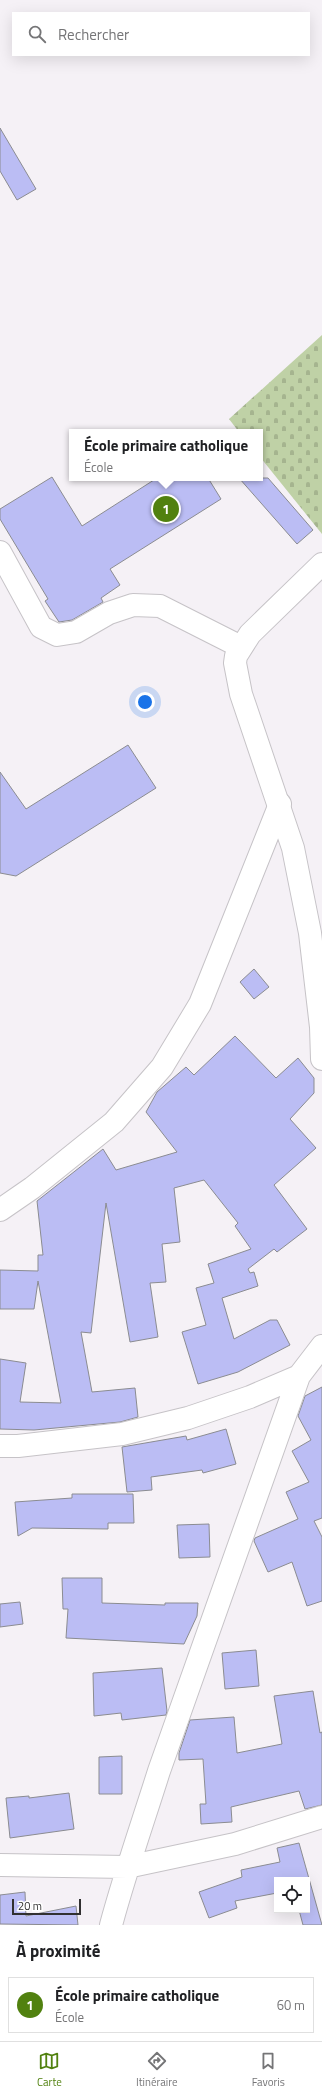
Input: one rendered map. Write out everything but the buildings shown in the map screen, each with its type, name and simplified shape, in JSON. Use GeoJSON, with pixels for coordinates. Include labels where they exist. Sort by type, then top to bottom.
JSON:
{"type":"FeatureCollection","features":[{"type":"Feature","properties":{"kind":"street"},"geometry":{"type":"LineString","coordinates":[[0,552],[41,627],[57,635],[76,632],[109,613],[133,605],[160,606],[241,647]]}},
{"type":"Feature","properties":{"kind":"street"},"geometry":{"type":"LineString","coordinates":[[322,564],[250,634],[236,656],[235,672],[241,694],[280,804],[293,848],[310,933],[321,1027],[322,1059]]}},
{"type":"Feature","properties":{"kind":"street"},"geometry":{"type":"LineString","coordinates":[[0,1210],[32,1188],[114,1122],[162,1067],[200,1004],[280,804]]}},
{"type":"Feature","properties":{"kind":"street"},"geometry":{"type":"LineString","coordinates":[[111,1925],[127,1867],[161,1763],[299,1376],[322,1346]]}},
{"type":"Feature","properties":{"kind":"street"},"geometry":{"type":"LineString","coordinates":[[0,1446],[18,1446],[122,1434],[188,1418],[250,1397],[299,1376]]}},
{"type":"Feature","properties":{"kind":"street"},"geometry":{"type":"LineString","coordinates":[[0,1865],[127,1867],[235,1844],[322,1817]]}},
{"type":"Feature","properties":{"kind":"green space"},"geometry":{"type":"Polygon","coordinates":[[[322,335],[322,534],[263,461],[263,429],[237,429],[229,419],[322,335]]]}},
{"type":"Feature","properties":{"kind":"place","name":"École primaire catholique"},"geometry":{"type":"Point","coordinates":[166,509]}}]}
